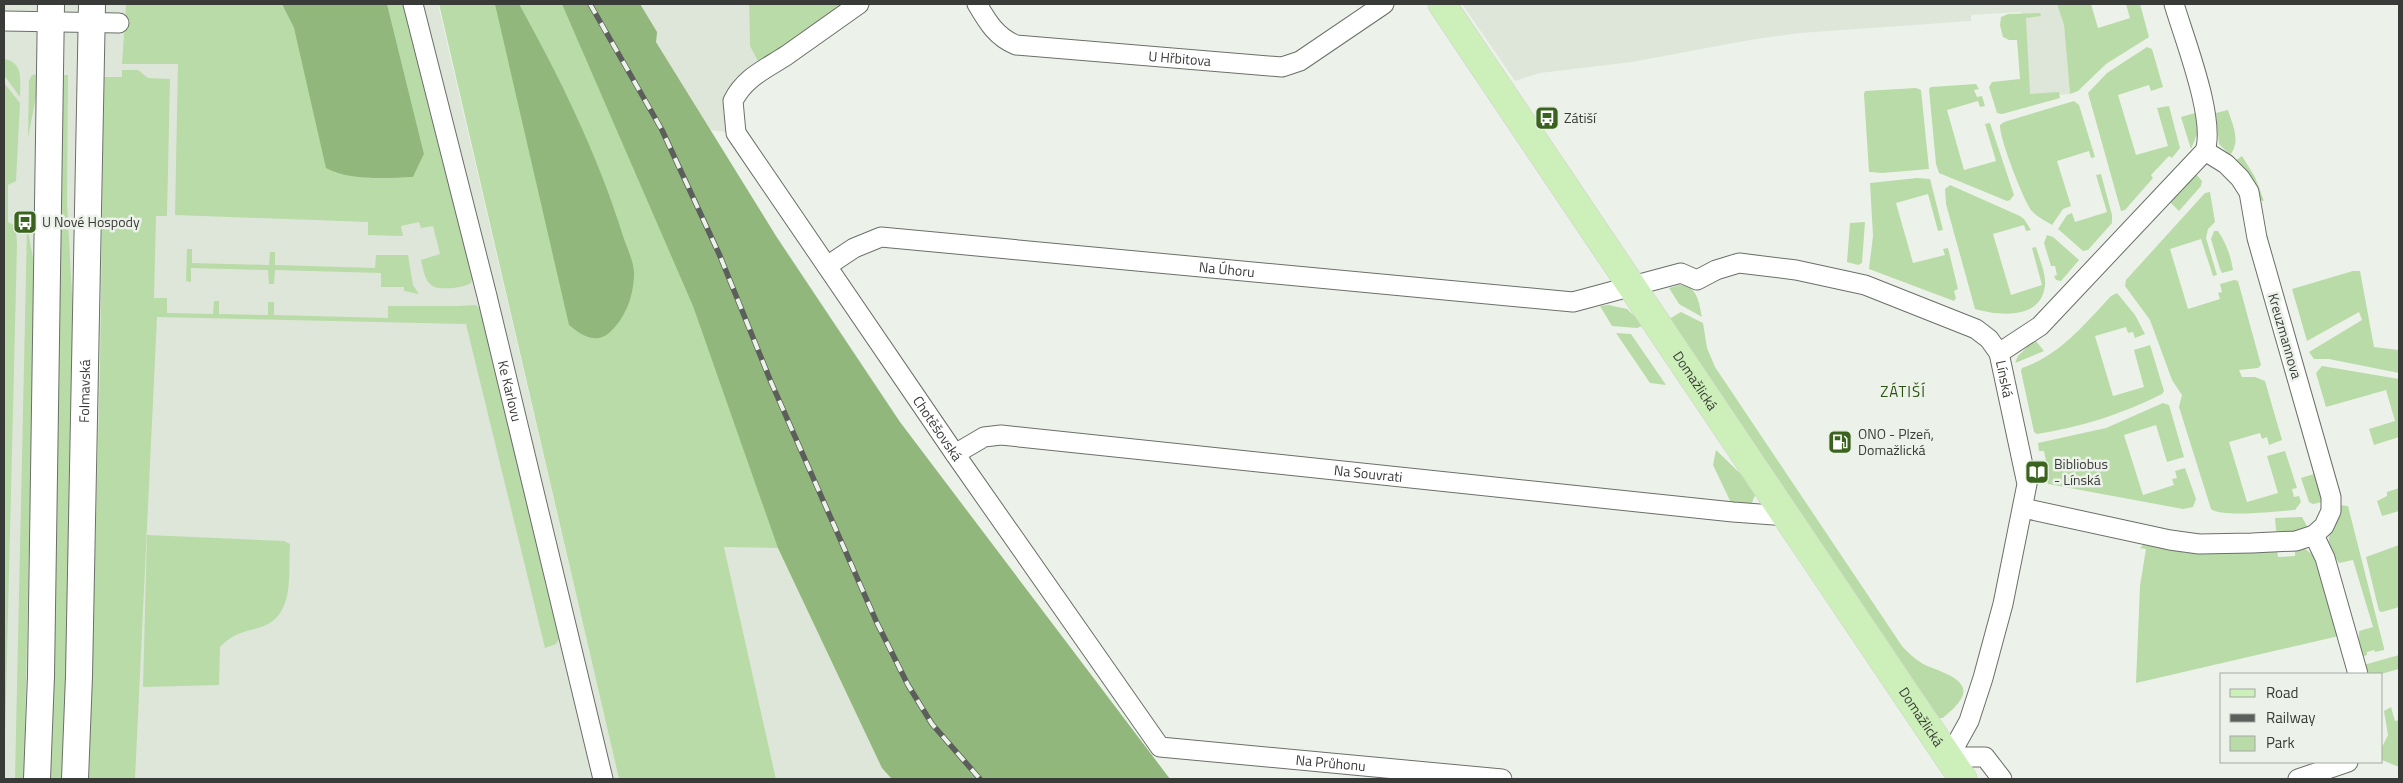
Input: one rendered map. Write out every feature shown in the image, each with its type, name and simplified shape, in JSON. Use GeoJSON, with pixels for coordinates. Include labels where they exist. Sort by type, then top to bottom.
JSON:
{"type":"FeatureCollection","features":[{"type":"Feature","properties":{"kind":"main road","name":"Domažlická"},"geometry":{"type":"LineString","coordinates":[[1442,4],[1956,768]]}},
{"type":"Feature","properties":{"kind":"main road"},"geometry":{"type":"LineString","coordinates":[[36,779],[41,676],[51,13]]}},
{"type":"Feature","properties":{"kind":"main road","name":"Folmavská"},"geometry":{"type":"LineString","coordinates":[[75,779],[92,13]]}},
{"type":"Feature","properties":{"kind":"street","name":"Ke Karlovu"},"geometry":{"type":"LineString","coordinates":[[414,4],[603,779]]}},
{"type":"Feature","properties":{"kind":"street","name":"Chotěšovská"},"geometry":{"type":"LineString","coordinates":[[860,4],[780,60],[762,69],[738,91],[733,101],[736,133],[955,454],[1160,747]]}},
{"type":"Feature","properties":{"kind":"street","name":"U Hřbitova"},"geometry":{"type":"LineString","coordinates":[[976,4],[999,36],[1016,45],[1282,67],[1300,61],[1384,4]]}},
{"type":"Feature","properties":{"kind":"street"},"geometry":{"type":"LineString","coordinates":[[1999,353],[2040,326],[2205,151],[2208,141],[2206,114],[2174,4]]}},
{"type":"Feature","properties":{"kind":"street"},"geometry":{"type":"LineString","coordinates":[[4,22],[51,13],[92,13],[119,23]]}},
{"type":"Feature","properties":{"kind":"street","name":"Kreuzmannova"},"geometry":{"type":"LineString","coordinates":[[2205,151],[2226,164],[2240,178],[2249,192],[2257,238],[2331,497],[2331,511],[2324,526],[2314,535]]}},
{"type":"Feature","properties":{"kind":"street","name":"Na Úhoru"},"geometry":{"type":"LineString","coordinates":[[827,266],[854,248],[881,237],[1562,302],[1583,301],[1632,287]]}},
{"type":"Feature","properties":{"kind":"street","name":"Línská"},"geometry":{"type":"LineString","coordinates":[[1632,287],[1681,272],[1697,280],[1716,270],[1739,264],[1796,270],[1865,285],[1976,329],[1989,339],[1999,353],[2024,464],[2026,484],[2024,508],[2003,604],[1956,768]]}},
{"type":"Feature","properties":{"kind":"street","name":"Na Souvrati"},"geometry":{"type":"LineString","coordinates":[[955,454],[984,437],[1001,436],[1786,516]]}},
{"type":"Feature","properties":{"kind":"street"},"geometry":{"type":"LineString","coordinates":[[2024,508],[2170,540],[2199,544],[2296,540],[2314,535],[2325,558],[2358,673]]}},
{"type":"Feature","properties":{"kind":"street","name":"Na Průhonu"},"geometry":{"type":"LineString","coordinates":[[1160,747],[1502,779]]}},
{"type":"Feature","properties":{"kind":"street","name":"Domažlická"},"geometry":{"type":"LineString","coordinates":[[1956,768],[1985,757],[2002,779]]}},
{"type":"Feature","properties":{"kind":"street"},"geometry":{"type":"LineString","coordinates":[[2298,779],[2345,763]]}},
{"type":"Feature","properties":{"kind":"shaded area"},"geometry":{"type":"Polygon","coordinates":[[[4,4],[438,4],[619,779],[4,779],[4,4]]]}},
{"type":"Feature","properties":{"kind":"shaded area"},"geometry":{"type":"Polygon","coordinates":[[[640,4],[749,4],[750,46],[762,69],[746,82],[736,133],[710,130],[656,42],[657,32],[640,4]]]}},
{"type":"Feature","properties":{"kind":"shaded area"},"geometry":{"type":"Polygon","coordinates":[[[1462,4],[2057,4],[2064,25],[2070,94],[2027,97],[2021,12],[1971,15],[1971,21],[1800,33],[1750,40],[1632,62],[1540,73],[1515,81],[1462,4]]]}},
{"type":"Feature","properties":{"kind":"shaded area"},"geometry":{"type":"Polygon","coordinates":[[[724,547],[778,548],[882,768],[892,779],[776,779],[724,547]]]}},
{"type":"Feature","properties":{"kind":"green space"},"geometry":{"type":"Polygon","coordinates":[[[126,4],[282,4],[294,28],[334,172],[371,178],[413,177],[424,154],[387,4],[405,4],[473,274],[471,283],[456,288],[437,288],[429,283],[421,260],[440,254],[433,226],[421,228],[419,222],[401,226],[403,236],[368,235],[368,222],[175,215],[178,64],[122,64],[126,4]]]}},
{"type":"Feature","properties":{"kind":"green space"},"geometry":{"type":"Polygon","coordinates":[[[282,4],[387,4],[424,154],[413,177],[357,177],[326,168],[294,28],[282,4]]]}},
{"type":"Feature","properties":{"kind":"green space"},"geometry":{"type":"Polygon","coordinates":[[[439,4],[640,4],[657,32],[656,42],[892,779],[882,768],[778,548],[724,547],[776,779],[619,779],[439,4]]]}},
{"type":"Feature","properties":{"kind":"green space"},"geometry":{"type":"Polygon","coordinates":[[[495,4],[519,4],[534,32],[590,147],[630,256],[634,276],[627,308],[615,327],[609,333],[598,338],[588,337],[569,325],[495,4]]]}},
{"type":"Feature","properties":{"kind":"green space"},"geometry":{"type":"Polygon","coordinates":[[[562,4],[640,4],[657,32],[656,42],[776,236],[900,422],[1170,779],[892,779],[882,768],[778,548],[693,306],[562,4]]]}},
{"type":"Feature","properties":{"kind":"green space"},"geometry":{"type":"Polygon","coordinates":[[[749,4],[859,4],[762,69],[750,46],[749,4]]]}},
{"type":"Feature","properties":{"kind":"green space"},"geometry":{"type":"Polygon","coordinates":[[[2057,4],[2091,4],[2098,28],[2130,18],[2126,4],[2140,4],[2149,37],[2106,64],[2078,91],[2070,94],[2064,25],[2057,4]]]}},
{"type":"Feature","properties":{"kind":"green space"},"geometry":{"type":"Polygon","coordinates":[[[2040,13],[2041,16],[2026,18],[2030,94],[2059,92],[2060,98],[2002,114],[1997,113],[1989,87],[1992,82],[2020,79],[2017,40],[2009,40],[2003,37],[2000,25],[2001,17],[2008,14],[2040,13]]]}},
{"type":"Feature","properties":{"kind":"green space"},"geometry":{"type":"Polygon","coordinates":[[[2147,47],[2152,49],[2163,87],[2151,91],[2149,85],[2118,95],[2136,155],[2168,146],[2157,108],[2169,106],[2180,148],[2172,158],[2169,156],[2151,175],[2153,178],[2125,210],[2121,211],[2088,93],[2107,73],[2147,47]]]}},
{"type":"Feature","properties":{"kind":"green space"},"geometry":{"type":"Polygon","coordinates":[[[4,59],[15,64],[18,68],[20,73],[20,97],[4,75],[4,59]]]}},
{"type":"Feature","properties":{"kind":"green space"},"geometry":{"type":"Polygon","coordinates":[[[122,70],[138,70],[148,78],[170,79],[167,216],[156,216],[154,298],[167,298],[167,313],[213,314],[214,301],[219,301],[219,314],[268,315],[268,302],[274,302],[274,315],[388,318],[388,306],[476,305],[482,311],[561,635],[556,644],[545,648],[466,324],[157,317],[135,779],[89,779],[100,369],[104,77],[122,77],[122,70]]]}},
{"type":"Feature","properties":{"kind":"green space"},"geometry":{"type":"Polygon","coordinates":[[[38,74],[38,86],[28,138],[29,81],[32,75],[38,74]]]}},
{"type":"Feature","properties":{"kind":"green space"},"geometry":{"type":"Polygon","coordinates":[[[63,75],[68,75],[67,202],[73,314],[64,779],[48,779],[63,75]]]}},
{"type":"Feature","properties":{"kind":"green space"},"geometry":{"type":"Polygon","coordinates":[[[4,83],[20,103],[16,181],[8,185],[8,222],[16,226],[17,245],[4,779],[4,83]]]}},
{"type":"Feature","properties":{"kind":"green space"},"geometry":{"type":"Polygon","coordinates":[[[1976,84],[1979,89],[1974,90],[1977,97],[1982,96],[1985,106],[1980,107],[1978,101],[1947,110],[1964,170],[1996,161],[1985,124],[1990,123],[2014,195],[2007,201],[1939,173],[1936,164],[1929,89],[1931,87],[1976,84]]]}},
{"type":"Feature","properties":{"kind":"green space"},"geometry":{"type":"Polygon","coordinates":[[[1916,88],[1921,90],[1929,169],[1882,173],[1869,172],[1865,91],[1916,88]]]}},
{"type":"Feature","properties":{"kind":"green space"},"geometry":{"type":"Polygon","coordinates":[[[2074,101],[2079,105],[2095,157],[2091,158],[2089,151],[2057,161],[2071,206],[2063,209],[2052,225],[2036,215],[2028,205],[2008,155],[2000,125],[2004,122],[2074,101]]]}},
{"type":"Feature","properties":{"kind":"green space"},"geometry":{"type":"Polygon","coordinates":[[[2228,110],[2236,139],[2230,155],[2219,144],[2216,113],[2228,110]]]}},
{"type":"Feature","properties":{"kind":"green space"},"geometry":{"type":"Polygon","coordinates":[[[2195,113],[2198,132],[2191,149],[2181,117],[2195,113]]]}},
{"type":"Feature","properties":{"kind":"green space"},"geometry":{"type":"Polygon","coordinates":[[[2242,156],[2255,177],[2264,201],[2259,200],[2235,161],[2242,156]]]}},
{"type":"Feature","properties":{"kind":"green space"},"geometry":{"type":"Polygon","coordinates":[[[2195,173],[2202,181],[2201,186],[2179,211],[2169,201],[2195,173]]]}},
{"type":"Feature","properties":{"kind":"green space"},"geometry":{"type":"Polygon","coordinates":[[[2101,174],[2112,215],[2112,223],[2088,250],[2083,251],[2058,229],[2067,215],[2072,213],[2075,222],[2107,212],[2096,175],[2101,174]]]}},
{"type":"Feature","properties":{"kind":"green space"},"geometry":{"type":"Polygon","coordinates":[[[1917,178],[1930,179],[1943,230],[1938,231],[1928,194],[1896,203],[1913,263],[1945,255],[1943,249],[1948,248],[1958,289],[1954,291],[1956,298],[1954,301],[1869,269],[1873,236],[1870,183],[1917,178]]]}},
{"type":"Feature","properties":{"kind":"green space"},"geometry":{"type":"Polygon","coordinates":[[[1950,185],[2020,216],[2031,230],[2026,231],[2024,225],[1993,234],[2011,295],[2042,285],[2032,248],[2036,247],[2045,285],[2042,296],[2028,310],[2007,314],[1975,309],[1946,204],[1945,189],[1950,185]]]}},
{"type":"Feature","properties":{"kind":"green space"},"geometry":{"type":"Polygon","coordinates":[[[2210,192],[2215,222],[2208,229],[2206,238],[2217,275],[2213,276],[2201,239],[2170,249],[2188,309],[2220,299],[2218,293],[2222,292],[2220,284],[2234,280],[2238,281],[2261,365],[2258,368],[2239,370],[2242,377],[2255,377],[2265,381],[2282,440],[2269,445],[2267,437],[2262,439],[2260,433],[2229,442],[2247,502],[2278,493],[2267,456],[2285,451],[2297,488],[2292,489],[2294,497],[2299,496],[2301,502],[2295,510],[2238,514],[2217,512],[2211,509],[2179,407],[2182,395],[2172,380],[2150,320],[2125,286],[2126,280],[2205,193],[2210,192]]]}},
{"type":"Feature","properties":{"kind":"green space"},"geometry":{"type":"Polygon","coordinates":[[[1865,222],[1862,263],[1858,265],[1847,262],[1850,223],[1865,222]]]}},
{"type":"Feature","properties":{"kind":"green space"},"geometry":{"type":"Polygon","coordinates":[[[27,227],[35,268],[24,779],[15,779],[27,227]]]}},
{"type":"Feature","properties":{"kind":"green space"},"geometry":{"type":"Polygon","coordinates":[[[2214,231],[2218,231],[2223,240],[2233,270],[2222,273],[2220,269],[2211,239],[2214,231]]]}},
{"type":"Feature","properties":{"kind":"green space"},"geometry":{"type":"Polygon","coordinates":[[[2047,235],[2053,237],[2079,260],[2061,281],[2056,280],[2054,276],[2057,275],[2055,266],[2051,266],[2044,243],[2047,235]]]}},
{"type":"Feature","properties":{"kind":"green space"},"geometry":{"type":"Polygon","coordinates":[[[187,249],[192,249],[192,263],[269,265],[270,252],[275,252],[275,265],[375,268],[376,255],[408,255],[413,285],[419,294],[404,291],[404,287],[381,287],[381,273],[275,270],[274,284],[269,284],[268,270],[191,268],[191,282],[186,281],[187,249]]]}},
{"type":"Feature","properties":{"kind":"green space"},"geometry":{"type":"Polygon","coordinates":[[[2353,271],[2360,271],[2374,347],[2399,350],[2399,373],[2329,359],[2314,359],[2309,352],[2362,320],[2359,312],[2307,341],[2292,289],[2353,271]]]}},
{"type":"Feature","properties":{"kind":"green space"},"geometry":{"type":"Polygon","coordinates":[[[1680,285],[1691,288],[1697,296],[1702,317],[1679,304],[1669,288],[1680,285]]]}},
{"type":"Feature","properties":{"kind":"green space"},"geometry":{"type":"Polygon","coordinates":[[[2117,293],[2135,315],[2145,334],[2135,338],[2133,332],[2128,333],[2126,327],[2095,336],[2113,396],[2144,387],[2134,350],[2150,345],[2164,391],[2162,394],[2117,414],[2070,428],[2037,434],[2034,432],[2021,371],[2022,368],[2036,362],[2060,347],[2111,296],[2117,293]]]}},
{"type":"Feature","properties":{"kind":"green space"},"geometry":{"type":"Polygon","coordinates":[[[1608,305],[1627,309],[1644,325],[1637,328],[1612,326],[1600,306],[1608,305]]]}},
{"type":"Feature","properties":{"kind":"green space"},"geometry":{"type":"Polygon","coordinates":[[[1681,312],[1703,323],[1707,348],[1715,367],[1902,646],[1920,662],[1953,677],[1963,687],[1963,694],[1959,702],[1943,718],[1936,718],[1669,319],[1681,312]]]}},
{"type":"Feature","properties":{"kind":"green space"},"geometry":{"type":"Polygon","coordinates":[[[1616,333],[1631,334],[1666,385],[1650,383],[1616,333]]]}},
{"type":"Feature","properties":{"kind":"green space"},"geometry":{"type":"Polygon","coordinates":[[[2033,341],[2036,341],[2044,351],[2015,363],[2018,356],[2033,341]]]}},
{"type":"Feature","properties":{"kind":"green space"},"geometry":{"type":"Polygon","coordinates":[[[2322,366],[2399,379],[2399,437],[2374,445],[2369,429],[2395,421],[2386,390],[2326,407],[2316,373],[2322,366]]]}},
{"type":"Feature","properties":{"kind":"green space"},"geometry":{"type":"Polygon","coordinates":[[[2163,403],[2169,405],[2184,457],[2167,462],[2156,425],[2124,435],[2143,495],[2174,485],[2172,479],[2177,478],[2175,471],[2185,468],[2196,499],[2193,507],[2183,509],[2048,484],[2042,467],[2047,466],[2044,451],[2039,451],[2038,443],[2106,428],[2163,403]]]}},
{"type":"Feature","properties":{"kind":"green space"},"geometry":{"type":"Polygon","coordinates":[[[1716,450],[1751,484],[1756,493],[1751,505],[1733,507],[1713,465],[1716,450]]]}},
{"type":"Feature","properties":{"kind":"green space"},"geometry":{"type":"Polygon","coordinates":[[[2314,474],[2322,502],[2313,504],[2309,502],[2301,478],[2314,474]]]}},
{"type":"Feature","properties":{"kind":"green space"},"geometry":{"type":"Polygon","coordinates":[[[2399,488],[2399,511],[2382,516],[2377,501],[2387,496],[2387,492],[2399,488]]]}},
{"type":"Feature","properties":{"kind":"green space"},"geometry":{"type":"Polygon","coordinates":[[[2340,505],[2348,506],[2384,648],[2384,650],[2367,652],[2367,655],[2358,658],[2359,631],[2373,627],[2353,560],[2339,563],[2330,547],[2330,528],[2340,505]]]}},
{"type":"Feature","properties":{"kind":"green space"},"geometry":{"type":"Polygon","coordinates":[[[2302,517],[2308,528],[2300,531],[2276,531],[2275,518],[2302,517]]]}},
{"type":"Feature","properties":{"kind":"green space"},"geometry":{"type":"Polygon","coordinates":[[[147,535],[284,541],[290,544],[288,594],[279,615],[270,623],[238,634],[220,647],[219,685],[143,687],[147,535]]]}},
{"type":"Feature","properties":{"kind":"green space"},"geometry":{"type":"Polygon","coordinates":[[[2144,544],[2187,553],[2277,550],[2278,557],[2295,556],[2295,550],[2304,548],[2313,555],[2339,636],[2136,683],[2140,586],[2146,549],[2140,548],[2144,544]]]}},
{"type":"Feature","properties":{"kind":"green space"},"geometry":{"type":"Polygon","coordinates":[[[2399,545],[2399,607],[2382,612],[2379,611],[2366,557],[2399,545]]]}},
{"type":"Feature","properties":{"kind":"green space"},"geometry":{"type":"Polygon","coordinates":[[[2399,655],[2399,669],[2383,673],[2362,673],[2360,666],[2399,655]]]}},
{"type":"Feature","properties":{"kind":"green space"},"geometry":{"type":"Polygon","coordinates":[[[2391,707],[2395,721],[2399,720],[2399,767],[2383,760],[2383,745],[2388,735],[2384,711],[2391,707]]]}},
{"type":"Feature","properties":{"kind":"railway"},"geometry":{"type":"LineString","coordinates":[[590,4],[662,130],[720,256],[771,382],[877,623],[908,685],[932,724],[980,779]]}},
{"type":"Feature","properties":{"kind":"place","name":"Zátiší"},"geometry":{"type":"Point","coordinates":[1547,118]}},
{"type":"Feature","properties":{"kind":"place","name":"U Nové Hospody"},"geometry":{"type":"Point","coordinates":[25,222]}},
{"type":"Feature","properties":{"kind":"place","name":"ONO - Plzeň, Domažlická"},"geometry":{"type":"Point","coordinates":[1840,442]}},
{"type":"Feature","properties":{"kind":"place","name":"Bibliobus - Línská"},"geometry":{"type":"Point","coordinates":[2037,472]}},
{"type":"Feature","properties":{"kind":"district","name":"ZÁTIŠÍ"},"geometry":{"type":"Point","coordinates":[1903,392]}}]}
